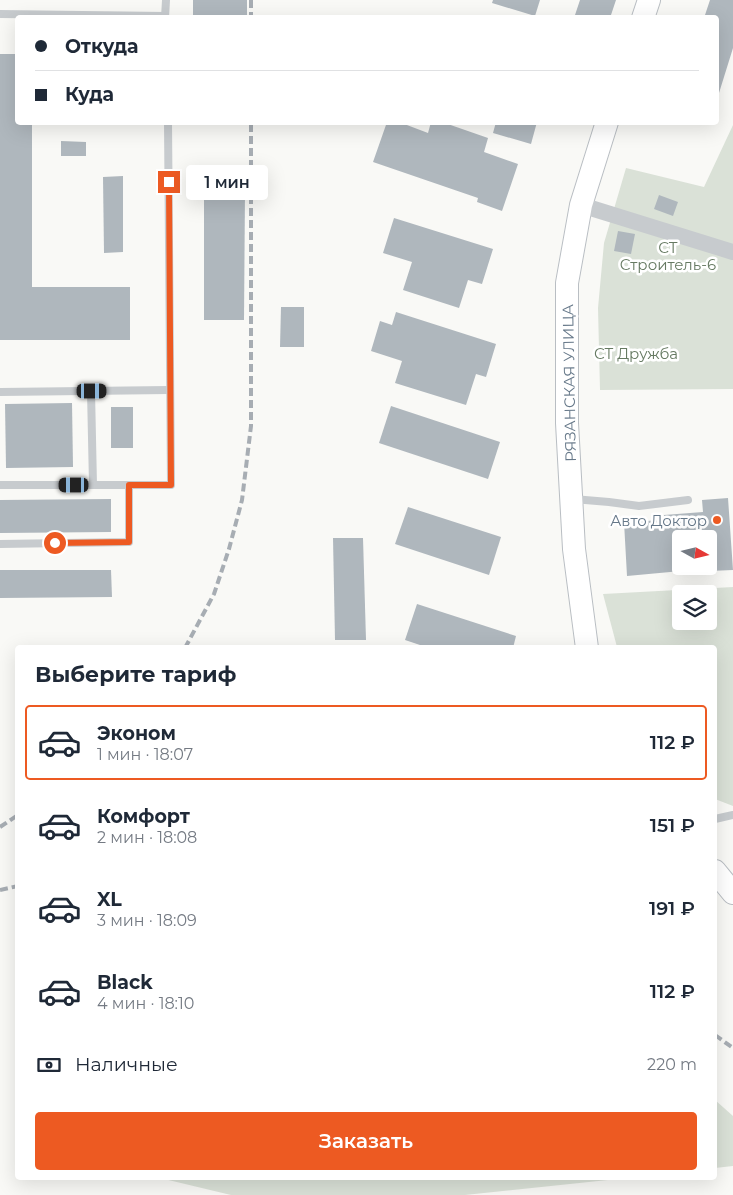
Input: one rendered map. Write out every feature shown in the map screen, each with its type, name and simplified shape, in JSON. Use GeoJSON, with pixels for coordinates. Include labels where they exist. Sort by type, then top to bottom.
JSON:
{"type":"FeatureCollection","features":[{"type":"Feature","properties":{"kind":"street"},"geometry":{"type":"LineString","coordinates":[[644,15],[649,0]]}},
{"type":"Feature","properties":{"kind":"street","name":"РЯЗАНСКАЯ УЛИЦА"},"geometry":{"type":"LineString","coordinates":[[587,645],[574,549],[567,423],[567,283],[581,205],[606,125]]}},
{"type":"Feature","properties":{"kind":"street"},"geometry":{"type":"LineString","coordinates":[[581,205],[733,252]]}},
{"type":"Feature","properties":{"kind":"street"},"geometry":{"type":"LineString","coordinates":[[717,873],[733,893]]}},
{"type":"Feature","properties":{"kind":"lane"},"geometry":{"type":"LineString","coordinates":[[165,15],[166,0]]}},
{"type":"Feature","properties":{"kind":"lane"},"geometry":{"type":"LineString","coordinates":[[0,14],[55,15]]}},
{"type":"Feature","properties":{"kind":"lane"},"geometry":{"type":"LineString","coordinates":[[0,485],[171,485],[168,125]]}},
{"type":"Feature","properties":{"kind":"lane"},"geometry":{"type":"LineString","coordinates":[[0,392],[169,390]]}},
{"type":"Feature","properties":{"kind":"lane"},"geometry":{"type":"LineString","coordinates":[[92,391],[93,485]]}},
{"type":"Feature","properties":{"kind":"lane"},"geometry":{"type":"LineString","coordinates":[[0,544],[129,542],[129,485]]}},
{"type":"Feature","properties":{"kind":"lane"},"geometry":{"type":"LineString","coordinates":[[572,499],[639,506],[688,500]]}},
{"type":"Feature","properties":{"kind":"lane"},"geometry":{"type":"LineString","coordinates":[[717,819],[733,815]]}},
{"type":"Feature","properties":{"kind":"green space","name":"СТ Строитель-6"},"geometry":{"type":"Polygon","coordinates":[[[733,125],[733,389],[600,390],[598,308],[604,243],[626,168],[704,187],[733,125]]]}},
{"type":"Feature","properties":{"kind":"green space"},"geometry":{"type":"Polygon","coordinates":[[[733,587],[733,806],[717,800],[717,645],[616,645],[603,594],[672,590],[672,630],[717,630],[717,588],[733,587]]]}},
{"type":"Feature","properties":{"kind":"green space"},"geometry":{"type":"Polygon","coordinates":[[[717,1102],[733,1116],[733,1166],[717,1168],[717,1102]]]}},
{"type":"Feature","properties":{"kind":"green space"},"geometry":{"type":"Polygon","coordinates":[[[168,1180],[608,1180],[465,1195],[231,1195],[168,1180]]]}},
{"type":"Feature","properties":{"kind":"building"},"geometry":{"type":"Polygon","coordinates":[[[193,0],[247,0],[247,15],[193,15],[193,0]]]}},
{"type":"Feature","properties":{"kind":"building"},"geometry":{"type":"Polygon","coordinates":[[[493,0],[540,0],[535,15],[492,3],[493,0]]]}},
{"type":"Feature","properties":{"kind":"building"},"geometry":{"type":"Polygon","coordinates":[[[580,0],[616,0],[611,15],[575,15],[580,0]]]}},
{"type":"Feature","properties":{"kind":"building"},"geometry":{"type":"Polygon","coordinates":[[[710,0],[733,0],[733,48],[719,93],[719,15],[705,15],[710,0]]]}},
{"type":"Feature","properties":{"kind":"building"},"geometry":{"type":"Polygon","coordinates":[[[0,54],[15,54],[15,125],[32,125],[32,287],[130,287],[130,340],[0,340],[0,54]]]}},
{"type":"Feature","properties":{"kind":"building"},"geometry":{"type":"Polygon","coordinates":[[[386,125],[407,125],[428,133],[430,125],[451,125],[488,138],[484,152],[518,164],[502,211],[477,202],[478,198],[373,162],[386,125]]]}},
{"type":"Feature","properties":{"kind":"building"},"geometry":{"type":"Polygon","coordinates":[[[495,125],[536,125],[531,144],[493,133],[495,125]]]}},
{"type":"Feature","properties":{"kind":"building"},"geometry":{"type":"Polygon","coordinates":[[[61,141],[86,142],[86,156],[61,156],[61,141]]]}},
{"type":"Feature","properties":{"kind":"building"},"geometry":{"type":"Polygon","coordinates":[[[123,176],[123,252],[104,253],[103,177],[123,176]]]}},
{"type":"Feature","properties":{"kind":"building"},"geometry":{"type":"Polygon","coordinates":[[[204,191],[245,191],[244,320],[204,320],[204,191]]]}},
{"type":"Feature","properties":{"kind":"building"},"geometry":{"type":"Polygon","coordinates":[[[659,195],[678,202],[673,216],[654,209],[659,195]]]}},
{"type":"Feature","properties":{"kind":"building"},"geometry":{"type":"Polygon","coordinates":[[[394,218],[493,249],[482,284],[468,280],[459,308],[403,290],[412,262],[383,253],[394,218]]]}},
{"type":"Feature","properties":{"kind":"building"},"geometry":{"type":"Polygon","coordinates":[[[618,231],[635,234],[631,254],[614,251],[618,231]]]}},
{"type":"Feature","properties":{"kind":"building"},"geometry":{"type":"Polygon","coordinates":[[[281,307],[304,307],[304,347],[280,347],[281,307]]]}},
{"type":"Feature","properties":{"kind":"building"},"geometry":{"type":"Polygon","coordinates":[[[396,312],[496,344],[486,377],[476,374],[466,405],[395,383],[402,361],[371,351],[380,321],[392,325],[396,312]]]}},
{"type":"Feature","properties":{"kind":"building"},"geometry":{"type":"Polygon","coordinates":[[[72,403],[73,467],[6,468],[5,404],[72,403]]]}},
{"type":"Feature","properties":{"kind":"building"},"geometry":{"type":"Polygon","coordinates":[[[391,406],[500,442],[488,479],[379,443],[391,406]]]}},
{"type":"Feature","properties":{"kind":"building"},"geometry":{"type":"Polygon","coordinates":[[[111,407],[133,407],[133,448],[111,448],[111,407]]]}},
{"type":"Feature","properties":{"kind":"building"},"geometry":{"type":"Polygon","coordinates":[[[728,498],[733,570],[718,571],[718,530],[672,530],[672,572],[627,576],[624,522],[664,520],[664,515],[703,512],[702,500],[728,498]]]}},
{"type":"Feature","properties":{"kind":"building"},"geometry":{"type":"Polygon","coordinates":[[[111,499],[111,532],[0,533],[0,500],[111,499]]]}},
{"type":"Feature","properties":{"kind":"building"},"geometry":{"type":"Polygon","coordinates":[[[408,507],[501,537],[489,575],[395,544],[408,507]]]}},
{"type":"Feature","properties":{"kind":"building"},"geometry":{"type":"Polygon","coordinates":[[[333,538],[363,538],[366,640],[335,640],[333,538]]]}},
{"type":"Feature","properties":{"kind":"building"},"geometry":{"type":"Polygon","coordinates":[[[0,570],[111,570],[112,597],[0,598],[0,570]]]}},
{"type":"Feature","properties":{"kind":"building"},"geometry":{"type":"Polygon","coordinates":[[[417,604],[516,636],[514,645],[420,645],[405,640],[417,604]]]}},
{"type":"Feature","properties":{"kind":"railway"},"geometry":{"type":"LineString","coordinates":[[251,0],[251,15]]}},
{"type":"Feature","properties":{"kind":"railway"},"geometry":{"type":"LineString","coordinates":[[187,645],[214,594],[229,549],[242,500],[251,426],[251,125]]}},
{"type":"Feature","properties":{"kind":"railway"},"geometry":{"type":"LineString","coordinates":[[0,827],[15,817]]}},
{"type":"Feature","properties":{"kind":"railway"},"geometry":{"type":"LineString","coordinates":[[0,890],[15,887]]}},
{"type":"Feature","properties":{"kind":"railway"},"geometry":{"type":"LineString","coordinates":[[717,1036],[733,1048]]}},
{"type":"Feature","properties":{"kind":"place","name":"Авто Доктор"},"geometry":{"type":"Point","coordinates":[717,520]}},
{"type":"Feature","properties":{"kind":"route"},"geometry":{"type":"LineString","coordinates":[[55,543],[129,542],[129,485],[171,485],[169,182]]}},
{"type":"Feature","properties":{"kind":"park label","name":"СТ Дружба"},"geometry":{"type":"Point","coordinates":[636,353]}}]}
